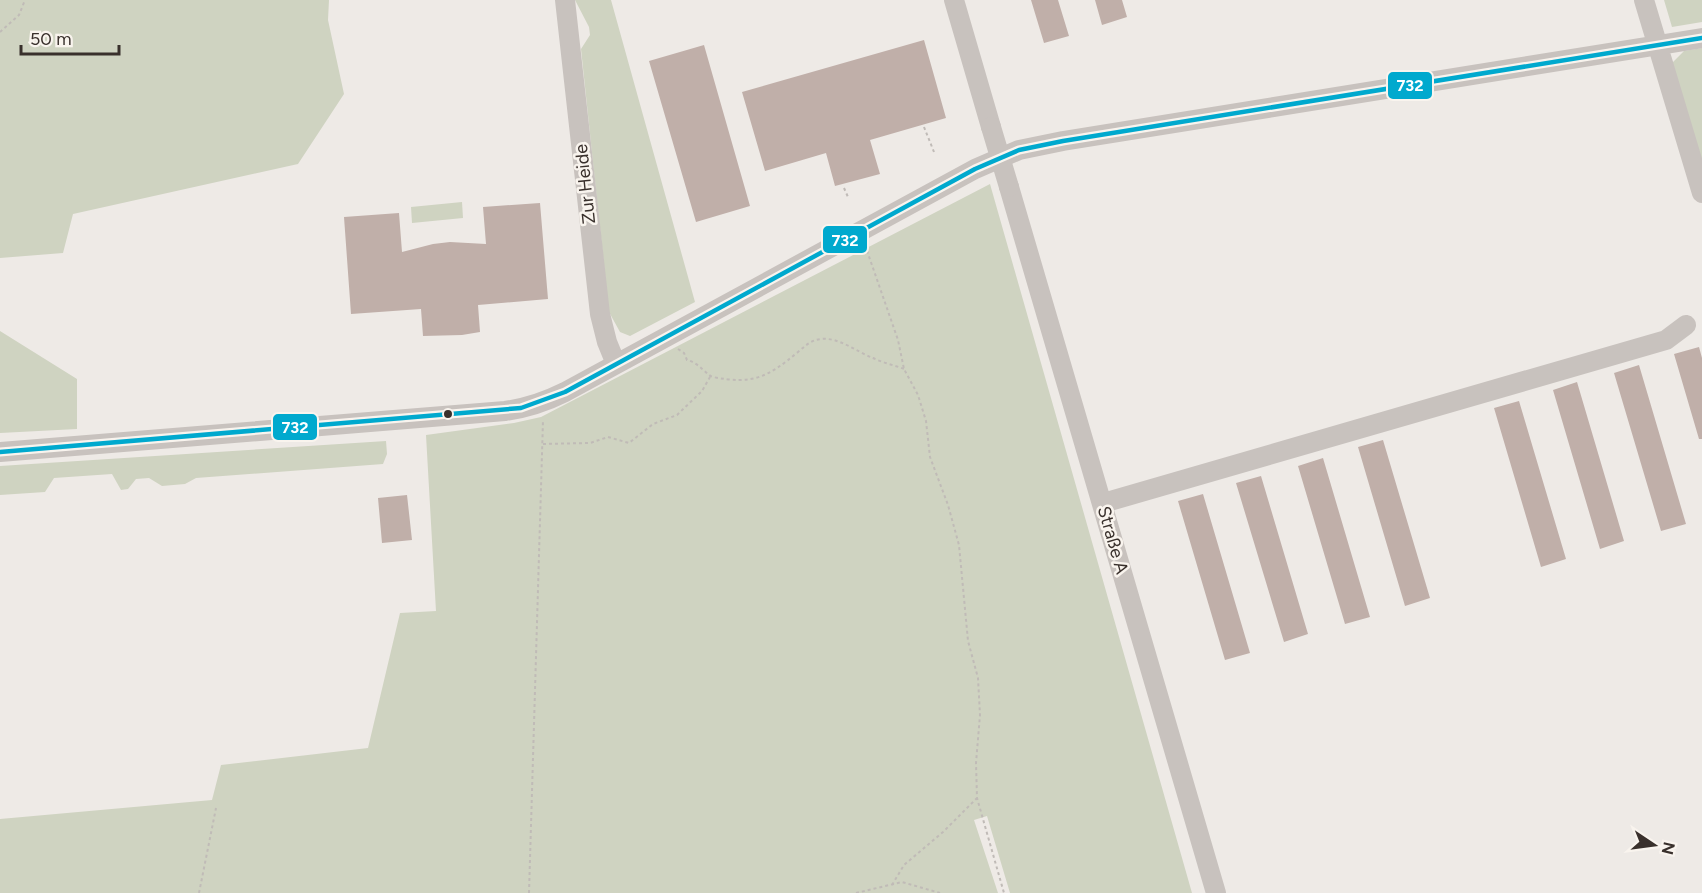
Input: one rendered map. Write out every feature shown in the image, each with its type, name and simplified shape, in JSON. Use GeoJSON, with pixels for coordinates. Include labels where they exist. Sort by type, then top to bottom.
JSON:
{"type":"FeatureCollection","features":[{"type":"Feature","properties":{"kind":"street","name":"Zur Heide"},"geometry":{"type":"LineString","coordinates":[[565,0],[600,314],[607,342],[616,364]]}},
{"type":"Feature","properties":{"kind":"street","name":"Straße A"},"geometry":{"type":"LineString","coordinates":[[954,0],[1216,893]]}},
{"type":"Feature","properties":{"kind":"street"},"geometry":{"type":"LineString","coordinates":[[1644,0],[1702,193]]}},
{"type":"Feature","properties":{"kind":"street"},"geometry":{"type":"LineString","coordinates":[[0,452],[527,408],[547,401],[975,170],[1019,150],[1702,38]]}},
{"type":"Feature","properties":{"kind":"street"},"geometry":{"type":"LineString","coordinates":[[1103,503],[1666,340],[1686,325]]}},
{"type":"Feature","properties":{"kind":"path"},"geometry":{"type":"LineString","coordinates":[[0,32],[19,15],[25,0]]}},
{"type":"Feature","properties":{"kind":"path"},"geometry":{"type":"LineString","coordinates":[[924,127],[934,152]]}},
{"type":"Feature","properties":{"kind":"path"},"geometry":{"type":"LineString","coordinates":[[844,188],[848,197]]}},
{"type":"Feature","properties":{"kind":"path"},"geometry":{"type":"LineString","coordinates":[[860,232],[898,340],[904,369],[926,421],[930,457],[948,505],[958,545],[968,641],[978,678],[980,715],[976,763],[977,798],[1004,893]]}},
{"type":"Feature","properties":{"kind":"path"},"geometry":{"type":"LineString","coordinates":[[664,339],[684,353],[687,360],[696,362],[710,377],[751,379],[775,371],[811,341],[823,338],[838,341],[874,359],[904,369]]}},
{"type":"Feature","properties":{"kind":"path"},"geometry":{"type":"LineString","coordinates":[[541,444],[590,443],[609,437],[628,443],[653,424],[677,415],[702,391],[710,377]]}},
{"type":"Feature","properties":{"kind":"path"},"geometry":{"type":"LineString","coordinates":[[529,893],[543,419]]}},
{"type":"Feature","properties":{"kind":"path"},"geometry":{"type":"LineString","coordinates":[[892,885],[904,865],[943,832],[977,798]]}},
{"type":"Feature","properties":{"kind":"path"},"geometry":{"type":"LineString","coordinates":[[199,893],[216,808]]}},
{"type":"Feature","properties":{"kind":"path"},"geometry":{"type":"LineString","coordinates":[[856,893],[902,882],[940,893]]}},
{"type":"Feature","properties":{"kind":"green space"},"geometry":{"type":"Polygon","coordinates":[[[0,0],[329,0],[328,20],[344,94],[298,164],[73,214],[63,253],[0,258],[0,0]]]}},
{"type":"Feature","properties":{"kind":"green space"},"geometry":{"type":"Polygon","coordinates":[[[575,0],[611,0],[695,302],[630,336],[620,332],[609,312],[581,49],[590,35],[589,27],[575,0]]]}},
{"type":"Feature","properties":{"kind":"green space"},"geometry":{"type":"Polygon","coordinates":[[[1664,0],[1702,0],[1702,22],[1672,27],[1664,0]]]}},
{"type":"Feature","properties":{"kind":"green space"},"geometry":{"type":"Polygon","coordinates":[[[1702,48],[1702,171],[1671,64],[1684,51],[1702,48]]]}},
{"type":"Feature","properties":{"kind":"green space"},"geometry":{"type":"Polygon","coordinates":[[[990,184],[1192,893],[1010,893],[987,816],[974,820],[998,893],[0,893],[0,819],[212,800],[221,765],[368,748],[400,613],[436,611],[426,435],[541,417],[990,184]]]}},
{"type":"Feature","properties":{"kind":"green space"},"geometry":{"type":"Polygon","coordinates":[[[462,202],[463,218],[412,223],[411,207],[462,202]]]}},
{"type":"Feature","properties":{"kind":"green space"},"geometry":{"type":"Polygon","coordinates":[[[0,331],[77,379],[77,429],[0,433],[0,331]]]}},
{"type":"Feature","properties":{"kind":"green space"},"geometry":{"type":"Polygon","coordinates":[[[386,441],[387,454],[383,464],[196,478],[185,484],[162,486],[149,478],[136,479],[128,489],[121,490],[112,474],[54,478],[45,492],[0,495],[0,466],[386,441]]]}},
{"type":"Feature","properties":{"kind":"building"},"geometry":{"type":"Polygon","coordinates":[[[1031,0],[1058,0],[1069,36],[1044,43],[1031,0]]]}},
{"type":"Feature","properties":{"kind":"building"},"geometry":{"type":"Polygon","coordinates":[[[1095,0],[1122,0],[1127,17],[1102,25],[1095,0]]]}},
{"type":"Feature","properties":{"kind":"building"},"geometry":{"type":"Polygon","coordinates":[[[924,40],[946,118],[870,140],[880,174],[835,186],[826,153],[765,171],[742,92],[924,40]]]}},
{"type":"Feature","properties":{"kind":"building"},"geometry":{"type":"Polygon","coordinates":[[[704,45],[750,206],[696,222],[649,61],[704,45]]]}},
{"type":"Feature","properties":{"kind":"building"},"geometry":{"type":"Polygon","coordinates":[[[540,203],[548,299],[478,305],[480,332],[462,335],[423,336],[421,309],[351,314],[344,217],[399,213],[402,252],[450,242],[486,244],[483,207],[540,203]]]}},
{"type":"Feature","properties":{"kind":"building"},"geometry":{"type":"Polygon","coordinates":[[[1699,347],[1702,358],[1702,439],[1699,439],[1674,354],[1699,347]]]}},
{"type":"Feature","properties":{"kind":"building"},"geometry":{"type":"Polygon","coordinates":[[[1639,365],[1686,524],[1661,531],[1614,373],[1639,365]]]}},
{"type":"Feature","properties":{"kind":"building"},"geometry":{"type":"Polygon","coordinates":[[[1577,382],[1624,541],[1600,549],[1553,390],[1577,382]]]}},
{"type":"Feature","properties":{"kind":"building"},"geometry":{"type":"Polygon","coordinates":[[[1519,401],[1566,559],[1541,567],[1494,408],[1519,401]]]}},
{"type":"Feature","properties":{"kind":"building"},"geometry":{"type":"Polygon","coordinates":[[[1383,440],[1430,598],[1405,606],[1358,447],[1383,440]]]}},
{"type":"Feature","properties":{"kind":"building"},"geometry":{"type":"Polygon","coordinates":[[[1323,458],[1370,617],[1345,624],[1298,466],[1323,458]]]}},
{"type":"Feature","properties":{"kind":"building"},"geometry":{"type":"Polygon","coordinates":[[[1261,476],[1308,634],[1284,642],[1236,483],[1261,476]]]}},
{"type":"Feature","properties":{"kind":"building"},"geometry":{"type":"Polygon","coordinates":[[[1203,494],[1250,653],[1225,660],[1178,501],[1203,494]]]}},
{"type":"Feature","properties":{"kind":"building"},"geometry":{"type":"Polygon","coordinates":[[[407,495],[412,540],[382,543],[378,498],[407,495]]]}},
{"type":"Feature","properties":{"kind":"transit line","name":"732"},"geometry":{"type":"LineString","coordinates":[[0,452],[521,408],[565,392],[975,169],[1019,150],[1702,38]]}}]}
